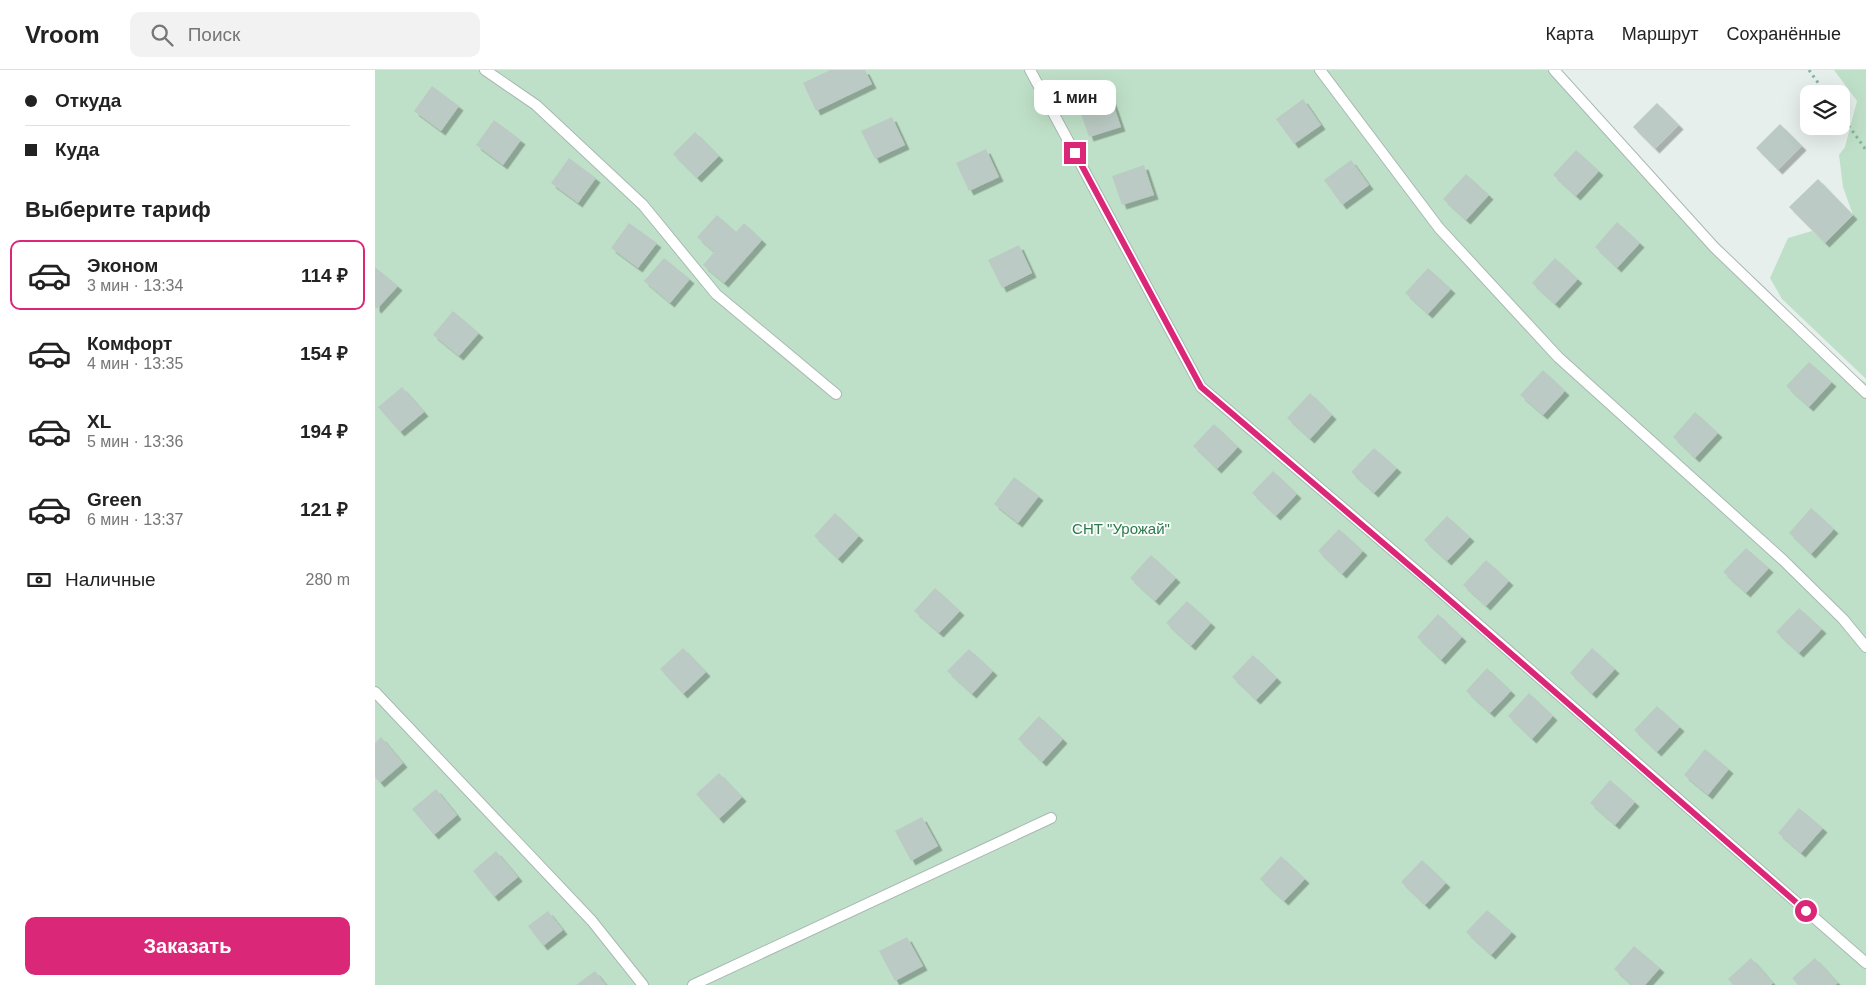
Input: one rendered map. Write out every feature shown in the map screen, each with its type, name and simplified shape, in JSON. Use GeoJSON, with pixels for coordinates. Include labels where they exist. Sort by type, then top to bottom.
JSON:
{"type":"FeatureCollection","features":[{"type":"Feature","properties":{"kind":"lane"},"geometry":{"type":"LineString","coordinates":[[485,70],[536,105],[643,205],[716,294],[836,394]]}},
{"type":"Feature","properties":{"kind":"lane"},"geometry":{"type":"LineString","coordinates":[[1030,70],[1201,387],[1447,597],[1866,963]]}},
{"type":"Feature","properties":{"kind":"lane"},"geometry":{"type":"LineString","coordinates":[[1320,70],[1439,228],[1558,357],[1783,560],[1843,618],[1866,647]]}},
{"type":"Feature","properties":{"kind":"lane"},"geometry":{"type":"LineString","coordinates":[[1554,70],[1714,247],[1866,393]]}},
{"type":"Feature","properties":{"kind":"lane"},"geometry":{"type":"LineString","coordinates":[[375,692],[592,921],[643,985]]}},
{"type":"Feature","properties":{"kind":"lane"},"geometry":{"type":"LineString","coordinates":[[693,985],[1051,818]]}},
{"type":"Feature","properties":{"kind":"path"},"geometry":{"type":"LineString","coordinates":[[1809,70],[1820,85]]}},
{"type":"Feature","properties":{"kind":"path"},"geometry":{"type":"LineString","coordinates":[[1850,128],[1866,150]]}},
{"type":"Feature","properties":{"kind":"green space","name":"СНТ \"Урожай\""},"geometry":{"type":"Polygon","coordinates":[[[375,70],[1555,70],[1618,141],[1835,362],[1866,383],[1866,985],[375,985],[375,70]]]}},
{"type":"Feature","properties":{"kind":"green space"},"geometry":{"type":"Polygon","coordinates":[[[1834,70],[1866,70],[1866,379],[1782,299],[1770,278],[1788,238],[1812,231],[1825,243],[1853,215],[1843,187],[1839,155],[1845,147],[1848,135],[1850,135],[1857,101],[1850,92],[1850,85],[1845,85],[1834,70]]]}},
{"type":"Feature","properties":{"kind":"building"},"geometry":{"type":"Polygon","coordinates":[[[830,70],[865,70],[872,84],[816,111],[803,83],[830,70]]]}},
{"type":"Feature","properties":{"kind":"building"},"geometry":{"type":"Polygon","coordinates":[[[432,86],[459,106],[441,131],[414,111],[432,86]]]}},
{"type":"Feature","properties":{"kind":"building"},"geometry":{"type":"Polygon","coordinates":[[[1111,98],[1121,127],[1089,137],[1079,108],[1111,98]]]}},
{"type":"Feature","properties":{"kind":"building"},"geometry":{"type":"Polygon","coordinates":[[[1303,99],[1321,125],[1294,144],[1276,119],[1303,99]]]}},
{"type":"Feature","properties":{"kind":"building"},"geometry":{"type":"Polygon","coordinates":[[[1657,103],[1679,125],[1655,149],[1633,127],[1657,103]]]}},
{"type":"Feature","properties":{"kind":"building"},"geometry":{"type":"Polygon","coordinates":[[[892,117],[905,145],[875,159],[861,131],[892,117]]]}},
{"type":"Feature","properties":{"kind":"building"},"geometry":{"type":"Polygon","coordinates":[[[494,120],[521,140],[503,165],[476,145],[494,120]]]}},
{"type":"Feature","properties":{"kind":"building"},"geometry":{"type":"Polygon","coordinates":[[[1780,124],[1802,146],[1778,170],[1756,148],[1780,124]]]}},
{"type":"Feature","properties":{"kind":"building"},"geometry":{"type":"Polygon","coordinates":[[[695,132],[719,156],[697,178],[673,154],[695,132]]]}},
{"type":"Feature","properties":{"kind":"building"},"geometry":{"type":"Polygon","coordinates":[[[986,149],[999,177],[969,191],[956,163],[986,149]]]}},
{"type":"Feature","properties":{"kind":"building"},"geometry":{"type":"Polygon","coordinates":[[[1576,150],[1599,171],[1576,196],[1553,175],[1576,150]]]}},
{"type":"Feature","properties":{"kind":"building"},"geometry":{"type":"Polygon","coordinates":[[[569,158],[596,178],[578,203],[551,183],[569,158]]]}},
{"type":"Feature","properties":{"kind":"building"},"geometry":{"type":"Polygon","coordinates":[[[1351,160],[1369,185],[1342,205],[1324,180],[1351,160]]]}},
{"type":"Feature","properties":{"kind":"building"},"geometry":{"type":"Polygon","coordinates":[[[1144,165],[1154,195],[1122,205],[1112,176],[1144,165]]]}},
{"type":"Feature","properties":{"kind":"building"},"geometry":{"type":"Polygon","coordinates":[[[1466,174],[1489,195],[1466,220],[1443,199],[1466,174]]]}},
{"type":"Feature","properties":{"kind":"building"},"geometry":{"type":"Polygon","coordinates":[[[1818,179],[1853,215],[1825,243],[1789,207],[1818,179]]]}},
{"type":"Feature","properties":{"kind":"building"},"geometry":{"type":"Polygon","coordinates":[[[717,215],[736,232],[744,223],[762,240],[724,283],[703,265],[714,252],[697,237],[717,215]]]}},
{"type":"Feature","properties":{"kind":"building"},"geometry":{"type":"Polygon","coordinates":[[[1617,222],[1640,243],[1617,268],[1595,247],[1617,222]]]}},
{"type":"Feature","properties":{"kind":"building"},"geometry":{"type":"Polygon","coordinates":[[[629,223],[657,243],[638,268],[611,248],[629,223]]]}},
{"type":"Feature","properties":{"kind":"building"},"geometry":{"type":"Polygon","coordinates":[[[1019,245],[1032,273],[1002,288],[988,260],[1019,245]]]}},
{"type":"Feature","properties":{"kind":"building"},"geometry":{"type":"Polygon","coordinates":[[[664,258],[690,279],[670,303],[644,281],[664,258]]]}},
{"type":"Feature","properties":{"kind":"building"},"geometry":{"type":"Polygon","coordinates":[[[1555,258],[1578,279],[1555,304],[1532,283],[1555,258]]]}},
{"type":"Feature","properties":{"kind":"building"},"geometry":{"type":"Polygon","coordinates":[[[375,267],[398,286],[377,309],[375,307],[375,267]]]}},
{"type":"Feature","properties":{"kind":"building"},"geometry":{"type":"Polygon","coordinates":[[[1428,268],[1451,289],[1428,314],[1405,293],[1428,268]]]}},
{"type":"Feature","properties":{"kind":"building"},"geometry":{"type":"Polygon","coordinates":[[[453,311],[479,333],[459,356],[433,335],[453,311]]]}},
{"type":"Feature","properties":{"kind":"building"},"geometry":{"type":"Polygon","coordinates":[[[1809,362],[1832,382],[1809,407],[1786,386],[1809,362]]]}},
{"type":"Feature","properties":{"kind":"building"},"geometry":{"type":"Polygon","coordinates":[[[1543,370],[1565,391],[1543,415],[1520,395],[1543,370]]]}},
{"type":"Feature","properties":{"kind":"building"},"geometry":{"type":"Polygon","coordinates":[[[402,387],[424,412],[400,432],[378,407],[402,387]]]}},
{"type":"Feature","properties":{"kind":"building"},"geometry":{"type":"Polygon","coordinates":[[[1310,393],[1332,415],[1310,439],[1287,418],[1310,393]]]}},
{"type":"Feature","properties":{"kind":"building"},"geometry":{"type":"Polygon","coordinates":[[[1695,412],[1718,433],[1695,458],[1673,437],[1695,412]]]}},
{"type":"Feature","properties":{"kind":"building"},"geometry":{"type":"Polygon","coordinates":[[[1214,424],[1238,447],[1217,469],[1193,446],[1214,424]]]}},
{"type":"Feature","properties":{"kind":"building"},"geometry":{"type":"Polygon","coordinates":[[[1374,448],[1397,468],[1374,493],[1351,472],[1374,448]]]}},
{"type":"Feature","properties":{"kind":"building"},"geometry":{"type":"Polygon","coordinates":[[[1273,471],[1297,494],[1276,516],[1252,493],[1273,471]]]}},
{"type":"Feature","properties":{"kind":"building"},"geometry":{"type":"Polygon","coordinates":[[[1014,477],[1039,496],[1018,523],[994,504],[1014,477]]]}},
{"type":"Feature","properties":{"kind":"building"},"geometry":{"type":"Polygon","coordinates":[[[1811,508],[1834,529],[1811,554],[1789,533],[1811,508]]]}},
{"type":"Feature","properties":{"kind":"building"},"geometry":{"type":"Polygon","coordinates":[[[835,513],[859,536],[838,559],[814,536],[835,513]]]}},
{"type":"Feature","properties":{"kind":"building"},"geometry":{"type":"Polygon","coordinates":[[[1447,516],[1470,537],[1447,561],[1424,540],[1447,516]]]}},
{"type":"Feature","properties":{"kind":"building"},"geometry":{"type":"Polygon","coordinates":[[[1339,529],[1363,551],[1342,574],[1318,551],[1339,529]]]}},
{"type":"Feature","properties":{"kind":"building"},"geometry":{"type":"Polygon","coordinates":[[[1746,548],[1769,568],[1746,593],[1723,572],[1746,548]]]}},
{"type":"Feature","properties":{"kind":"building"},"geometry":{"type":"Polygon","coordinates":[[[1151,555],[1176,578],[1155,601],[1130,578],[1151,555]]]}},
{"type":"Feature","properties":{"kind":"building"},"geometry":{"type":"Polygon","coordinates":[[[1486,560],[1509,581],[1486,606],[1463,585],[1486,560]]]}},
{"type":"Feature","properties":{"kind":"building"},"geometry":{"type":"Polygon","coordinates":[[[935,588],[960,611],[939,633],[914,611],[935,588]]]}},
{"type":"Feature","properties":{"kind":"building"},"geometry":{"type":"Polygon","coordinates":[[[1187,601],[1211,623],[1191,646],[1166,623],[1187,601]]]}},
{"type":"Feature","properties":{"kind":"building"},"geometry":{"type":"Polygon","coordinates":[[[1799,608],[1822,629],[1799,653],[1776,632],[1799,608]]]}},
{"type":"Feature","properties":{"kind":"building"},"geometry":{"type":"Polygon","coordinates":[[[1438,614],[1462,637],[1441,660],[1417,637],[1438,614]]]}},
{"type":"Feature","properties":{"kind":"building"},"geometry":{"type":"Polygon","coordinates":[[[683,648],[706,672],[683,694],[660,669],[683,648]]]}},
{"type":"Feature","properties":{"kind":"building"},"geometry":{"type":"Polygon","coordinates":[[[1592,648],[1615,669],[1592,694],[1570,673],[1592,648]]]}},
{"type":"Feature","properties":{"kind":"building"},"geometry":{"type":"Polygon","coordinates":[[[969,649],[993,671],[972,694],[947,671],[969,649]]]}},
{"type":"Feature","properties":{"kind":"building"},"geometry":{"type":"Polygon","coordinates":[[[1253,655],[1277,678],[1256,700],[1232,677],[1253,655]]]}},
{"type":"Feature","properties":{"kind":"building"},"geometry":{"type":"Polygon","coordinates":[[[1487,668],[1511,691],[1490,713],[1466,691],[1487,668]]]}},
{"type":"Feature","properties":{"kind":"building"},"geometry":{"type":"Polygon","coordinates":[[[1529,693],[1553,716],[1532,739],[1508,716],[1529,693]]]}},
{"type":"Feature","properties":{"kind":"building"},"geometry":{"type":"Polygon","coordinates":[[[1657,706],[1680,727],[1657,752],[1634,730],[1657,706]]]}},
{"type":"Feature","properties":{"kind":"building"},"geometry":{"type":"Polygon","coordinates":[[[1039,716],[1063,739],[1042,762],[1018,739],[1039,716]]]}},
{"type":"Feature","properties":{"kind":"building"},"geometry":{"type":"Polygon","coordinates":[[[381,737],[403,763],[380,783],[375,777],[375,743],[381,737]]]}},
{"type":"Feature","properties":{"kind":"building"},"geometry":{"type":"Polygon","coordinates":[[[1705,749],[1729,769],[1708,795],[1684,775],[1705,749]]]}},
{"type":"Feature","properties":{"kind":"building"},"geometry":{"type":"Polygon","coordinates":[[[719,773],[742,797],[719,819],[696,794],[719,773]]]}},
{"type":"Feature","properties":{"kind":"building"},"geometry":{"type":"Polygon","coordinates":[[[1610,780],[1635,802],[1615,825],[1590,803],[1610,780]]]}},
{"type":"Feature","properties":{"kind":"building"},"geometry":{"type":"Polygon","coordinates":[[[436,789],[457,815],[434,835],[412,809],[436,789]]]}},
{"type":"Feature","properties":{"kind":"building"},"geometry":{"type":"Polygon","coordinates":[[[1799,808],[1823,828],[1801,853],[1778,833],[1799,808]]]}},
{"type":"Feature","properties":{"kind":"building"},"geometry":{"type":"Polygon","coordinates":[[[922,817],[938,846],[911,861],[895,831],[922,817]]]}},
{"type":"Feature","properties":{"kind":"building"},"geometry":{"type":"Polygon","coordinates":[[[496,851],[518,877],[494,897],[473,871],[496,851]]]}},
{"type":"Feature","properties":{"kind":"building"},"geometry":{"type":"Polygon","coordinates":[[[1281,856],[1305,879],[1284,901],[1260,879],[1281,856]]]}},
{"type":"Feature","properties":{"kind":"building"},"geometry":{"type":"Polygon","coordinates":[[[1422,860],[1446,883],[1425,905],[1401,882],[1422,860]]]}},
{"type":"Feature","properties":{"kind":"building"},"geometry":{"type":"Polygon","coordinates":[[[1487,910],[1512,932],[1491,955],[1466,932],[1487,910]]]}},
{"type":"Feature","properties":{"kind":"building"},"geometry":{"type":"Polygon","coordinates":[[[548,911],[563,930],[543,946],[528,926],[548,911]]]}},
{"type":"Feature","properties":{"kind":"building"},"geometry":{"type":"Polygon","coordinates":[[[907,937],[923,966],[895,981],[879,951],[907,937]]]}},
{"type":"Feature","properties":{"kind":"building"},"geometry":{"type":"Polygon","coordinates":[[[1634,946],[1660,968],[1645,985],[1632,985],[1614,969],[1634,946]]]}},
{"type":"Feature","properties":{"kind":"building"},"geometry":{"type":"Polygon","coordinates":[[[1751,958],[1773,983],[1771,985],[1733,985],[1728,979],[1751,958]]]}},
{"type":"Feature","properties":{"kind":"building"},"geometry":{"type":"Polygon","coordinates":[[[1815,958],[1838,983],[1835,985],[1798,985],[1792,978],[1815,958]]]}},
{"type":"Feature","properties":{"kind":"building"},"geometry":{"type":"Polygon","coordinates":[[[595,971],[606,985],[576,985],[595,971]]]}},
{"type":"Feature","properties":{"kind":"route"},"geometry":{"type":"LineString","coordinates":[[1075,153],[1201,387],[1431,584],[1806,911]]}}]}
